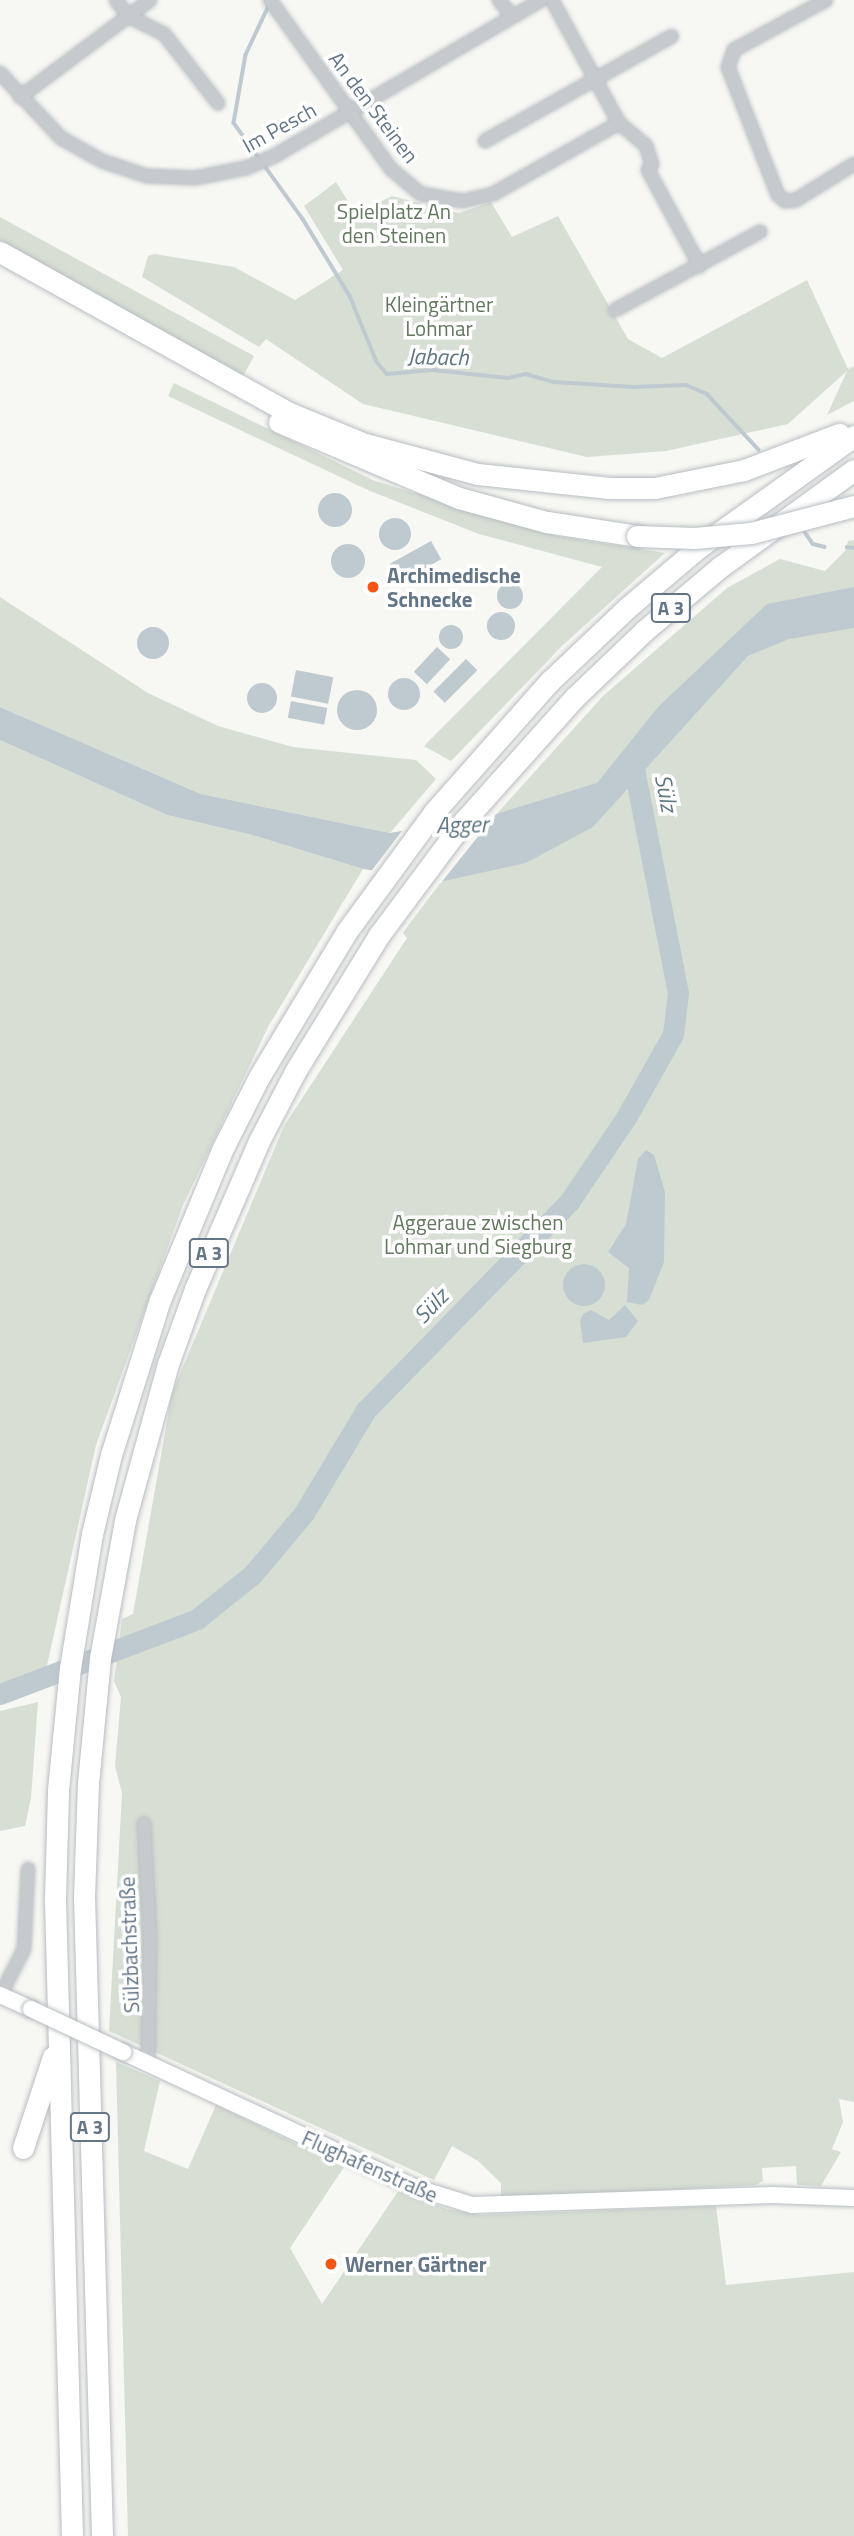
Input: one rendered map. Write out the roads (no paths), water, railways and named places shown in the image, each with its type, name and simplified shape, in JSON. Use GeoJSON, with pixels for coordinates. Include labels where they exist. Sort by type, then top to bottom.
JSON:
{"type":"FeatureCollection","features":[{"type":"Feature","properties":{"kind":"highway"},"geometry":{"type":"LineString","coordinates":[[0,252],[226,388]]}},
{"type":"Feature","properties":{"kind":"highway"},"geometry":{"type":"LineString","coordinates":[[0,265],[344,453],[459,498],[547,522],[637,536],[751,533],[854,506]]}},
{"type":"Feature","properties":{"kind":"highway"},"geometry":{"type":"LineString","coordinates":[[253,402],[365,444],[420,461],[530,482],[609,488],[655,488],[744,470],[854,428]]}},
{"type":"Feature","properties":{"kind":"highway","name":"A 3"},"geometry":{"type":"LineString","coordinates":[[72,2536],[55,1899],[63,1723],[77,1614],[118,1429],[189,1224],[259,1077],[347,930],[417,834],[475,765],[550,681],[627,608],[710,539],[854,436]]}},
{"type":"Feature","properties":{"kind":"highway","name":"A 3"},"geometry":{"type":"LineString","coordinates":[[102,2536],[84,1897],[93,1718],[110,1599],[145,1442],[195,1289],[259,1141],[303,1058],[379,935],[508,770],[644,631],[720,567],[854,470]]}},
{"type":"Feature","properties":{"kind":"highway"},"geometry":{"type":"LineString","coordinates":[[23,2148],[58,2042]]}},
{"type":"Feature","properties":{"kind":"main road","name":"Flughafenstraße"},"geometry":{"type":"LineString","coordinates":[[0,1995],[421,2190],[472,2205],[772,2195],[854,2198]]}},
{"type":"Feature","properties":{"kind":"street"},"geometry":{"type":"LineString","coordinates":[[116,0],[128,16],[164,34],[218,103]]}},
{"type":"Feature","properties":{"kind":"street"},"geometry":{"type":"LineString","coordinates":[[20,97],[150,0]]}},
{"type":"Feature","properties":{"kind":"street","name":"An den Steinen"},"geometry":{"type":"LineString","coordinates":[[270,0],[391,169],[421,194],[463,201],[493,194],[619,123]]}},
{"type":"Feature","properties":{"kind":"street"},"geometry":{"type":"LineString","coordinates":[[499,0],[512,16]]}},
{"type":"Feature","properties":{"kind":"street","name":"Im Pesch"},"geometry":{"type":"LineString","coordinates":[[0,73],[61,138],[102,162],[146,176],[195,178],[253,165],[266,159],[541,0]]}},
{"type":"Feature","properties":{"kind":"street"},"geometry":{"type":"LineString","coordinates":[[552,0],[619,123],[646,146],[652,164],[648,170],[700,266]]}},
{"type":"Feature","properties":{"kind":"street"},"geometry":{"type":"LineString","coordinates":[[826,0],[728,57],[779,195],[785,201],[796,200],[854,164]]}},
{"type":"Feature","properties":{"kind":"street"},"geometry":{"type":"LineString","coordinates":[[485,141],[672,36]]}},
{"type":"Feature","properties":{"kind":"street"},"geometry":{"type":"LineString","coordinates":[[615,310],[760,232]]}},
{"type":"Feature","properties":{"kind":"street","name":"Sülzbachstraße"},"geometry":{"type":"LineString","coordinates":[[144,1824],[150,1937],[149,2064]]}},
{"type":"Feature","properties":{"kind":"street"},"geometry":{"type":"LineString","coordinates":[[0,1995],[24,1949],[28,1868]]}},
{"type":"Feature","properties":{"kind":"water"},"geometry":{"type":"Polygon","coordinates":[[[335,493],[347,498],[352,510],[347,522],[335,527],[323,522],[318,510],[323,498],[335,493]]]}},
{"type":"Feature","properties":{"kind":"water"},"geometry":{"type":"Polygon","coordinates":[[[395,518],[407,522],[411,534],[407,546],[395,550],[383,546],[379,534],[383,522],[395,518]]]}},
{"type":"Feature","properties":{"kind":"water"},"geometry":{"type":"Polygon","coordinates":[[[431,541],[441,559],[399,583],[389,564],[431,541]]]}},
{"type":"Feature","properties":{"kind":"water"},"geometry":{"type":"Polygon","coordinates":[[[348,544],[360,549],[365,561],[360,573],[348,578],[336,573],[331,561],[336,549],[348,544]]]}},
{"type":"Feature","properties":{"kind":"water"},"geometry":{"type":"Polygon","coordinates":[[[510,583],[519,587],[523,596],[519,605],[510,609],[501,605],[497,596],[501,587],[510,583]]]}},
{"type":"Feature","properties":{"kind":"water","name":"Agger"},"geometry":{"type":"Polygon","coordinates":[[[854,587],[854,628],[789,639],[748,656],[593,827],[526,863],[444,881],[363,869],[252,835],[167,815],[0,740],[0,707],[201,794],[390,833],[496,814],[597,783],[658,707],[767,604],[854,587]]]}},
{"type":"Feature","properties":{"kind":"water"},"geometry":{"type":"Polygon","coordinates":[[[501,612],[511,616],[515,626],[511,636],[501,640],[491,636],[487,626],[491,616],[501,612]]]}},
{"type":"Feature","properties":{"kind":"water"},"geometry":{"type":"Polygon","coordinates":[[[451,625],[459,629],[463,637],[459,645],[451,649],[443,645],[439,637],[443,629],[451,625]]]}},
{"type":"Feature","properties":{"kind":"water"},"geometry":{"type":"Polygon","coordinates":[[[153,627],[164,632],[169,643],[164,654],[153,659],[142,654],[137,643],[142,632],[153,627]]]}},
{"type":"Feature","properties":{"kind":"water"},"geometry":{"type":"Polygon","coordinates":[[[437,647],[450,659],[427,684],[414,672],[437,647]]]}},
{"type":"Feature","properties":{"kind":"water"},"geometry":{"type":"Polygon","coordinates":[[[466,659],[477,670],[445,703],[433,692],[466,659]]]}},
{"type":"Feature","properties":{"kind":"water"},"geometry":{"type":"Polygon","coordinates":[[[296,670],[333,677],[328,704],[291,697],[296,670]]]}},
{"type":"Feature","properties":{"kind":"water"},"geometry":{"type":"Polygon","coordinates":[[[404,678],[415,683],[420,694],[415,705],[404,710],[393,705],[388,694],[393,683],[404,678]]]}},
{"type":"Feature","properties":{"kind":"water"},"geometry":{"type":"Polygon","coordinates":[[[262,683],[273,687],[277,698],[273,709],[262,713],[251,709],[247,698],[251,687],[262,683]]]}},
{"type":"Feature","properties":{"kind":"water"},"geometry":{"type":"Polygon","coordinates":[[[357,690],[365,691],[371,696],[376,702],[376,718],[371,724],[365,729],[357,730],[349,729],[343,724],[338,718],[337,710],[338,702],[343,696],[349,691],[357,690]]]}},
{"type":"Feature","properties":{"kind":"water"},"geometry":{"type":"Polygon","coordinates":[[[291,701],[327,708],[324,725],[288,718],[291,701]]]}},
{"type":"Feature","properties":{"kind":"water"},"geometry":{"type":"Polygon","coordinates":[[[646,1150],[654,1155],[665,1192],[664,1262],[649,1300],[642,1305],[627,1302],[629,1268],[608,1252],[626,1224],[638,1159],[646,1150]]]}},
{"type":"Feature","properties":{"kind":"water"},"geometry":{"type":"Polygon","coordinates":[[[584,1264],[599,1270],[605,1285],[599,1300],[584,1306],[569,1300],[563,1285],[569,1270],[584,1264]]]}},
{"type":"Feature","properties":{"kind":"water"},"geometry":{"type":"Polygon","coordinates":[[[625,1305],[638,1321],[626,1337],[583,1343],[580,1321],[583,1314],[591,1310],[609,1320],[625,1305]]]}},
{"type":"Feature","properties":{"kind":"waterway","name":"Jabach"},"geometry":{"type":"LineString","coordinates":[[270,4],[246,55],[234,123],[303,219],[350,296],[377,362],[387,374],[433,370],[508,378],[526,374],[554,382],[633,387],[686,385],[707,394],[759,450]]}},
{"type":"Feature","properties":{"kind":"waterway","name":"Jabach"},"geometry":{"type":"LineString","coordinates":[[805,532],[813,544],[825,547]]}},
{"type":"Feature","properties":{"kind":"waterway","name":"Jabach"},"geometry":{"type":"LineString","coordinates":[[847,547],[854,548]]}},
{"type":"Feature","properties":{"kind":"waterway","name":"Sülz"},"geometry":{"type":"LineString","coordinates":[[0,1694],[197,1619],[252,1575],[304,1513],[366,1410],[569,1202],[627,1116],[673,1034],[678,993],[633,763]]}},
{"type":"Feature","properties":{"kind":"place","name":"Archimedische Schnecke"},"geometry":{"type":"Point","coordinates":[373,587]}},
{"type":"Feature","properties":{"kind":"place","name":"Werner Gärtner"},"geometry":{"type":"Point","coordinates":[331,2264]}},
{"type":"Feature","properties":{"kind":"park label","name":"Spielplatz An den Steinen"},"geometry":{"type":"Point","coordinates":[394,223]}},
{"type":"Feature","properties":{"kind":"park label","name":"Kleingärtner Lohmar"},"geometry":{"type":"Point","coordinates":[439,316]}},
{"type":"Feature","properties":{"kind":"park label","name":"Aggeraue zwischen Lohmar und Siegburg"},"geometry":{"type":"Point","coordinates":[478,1234]}}]}
